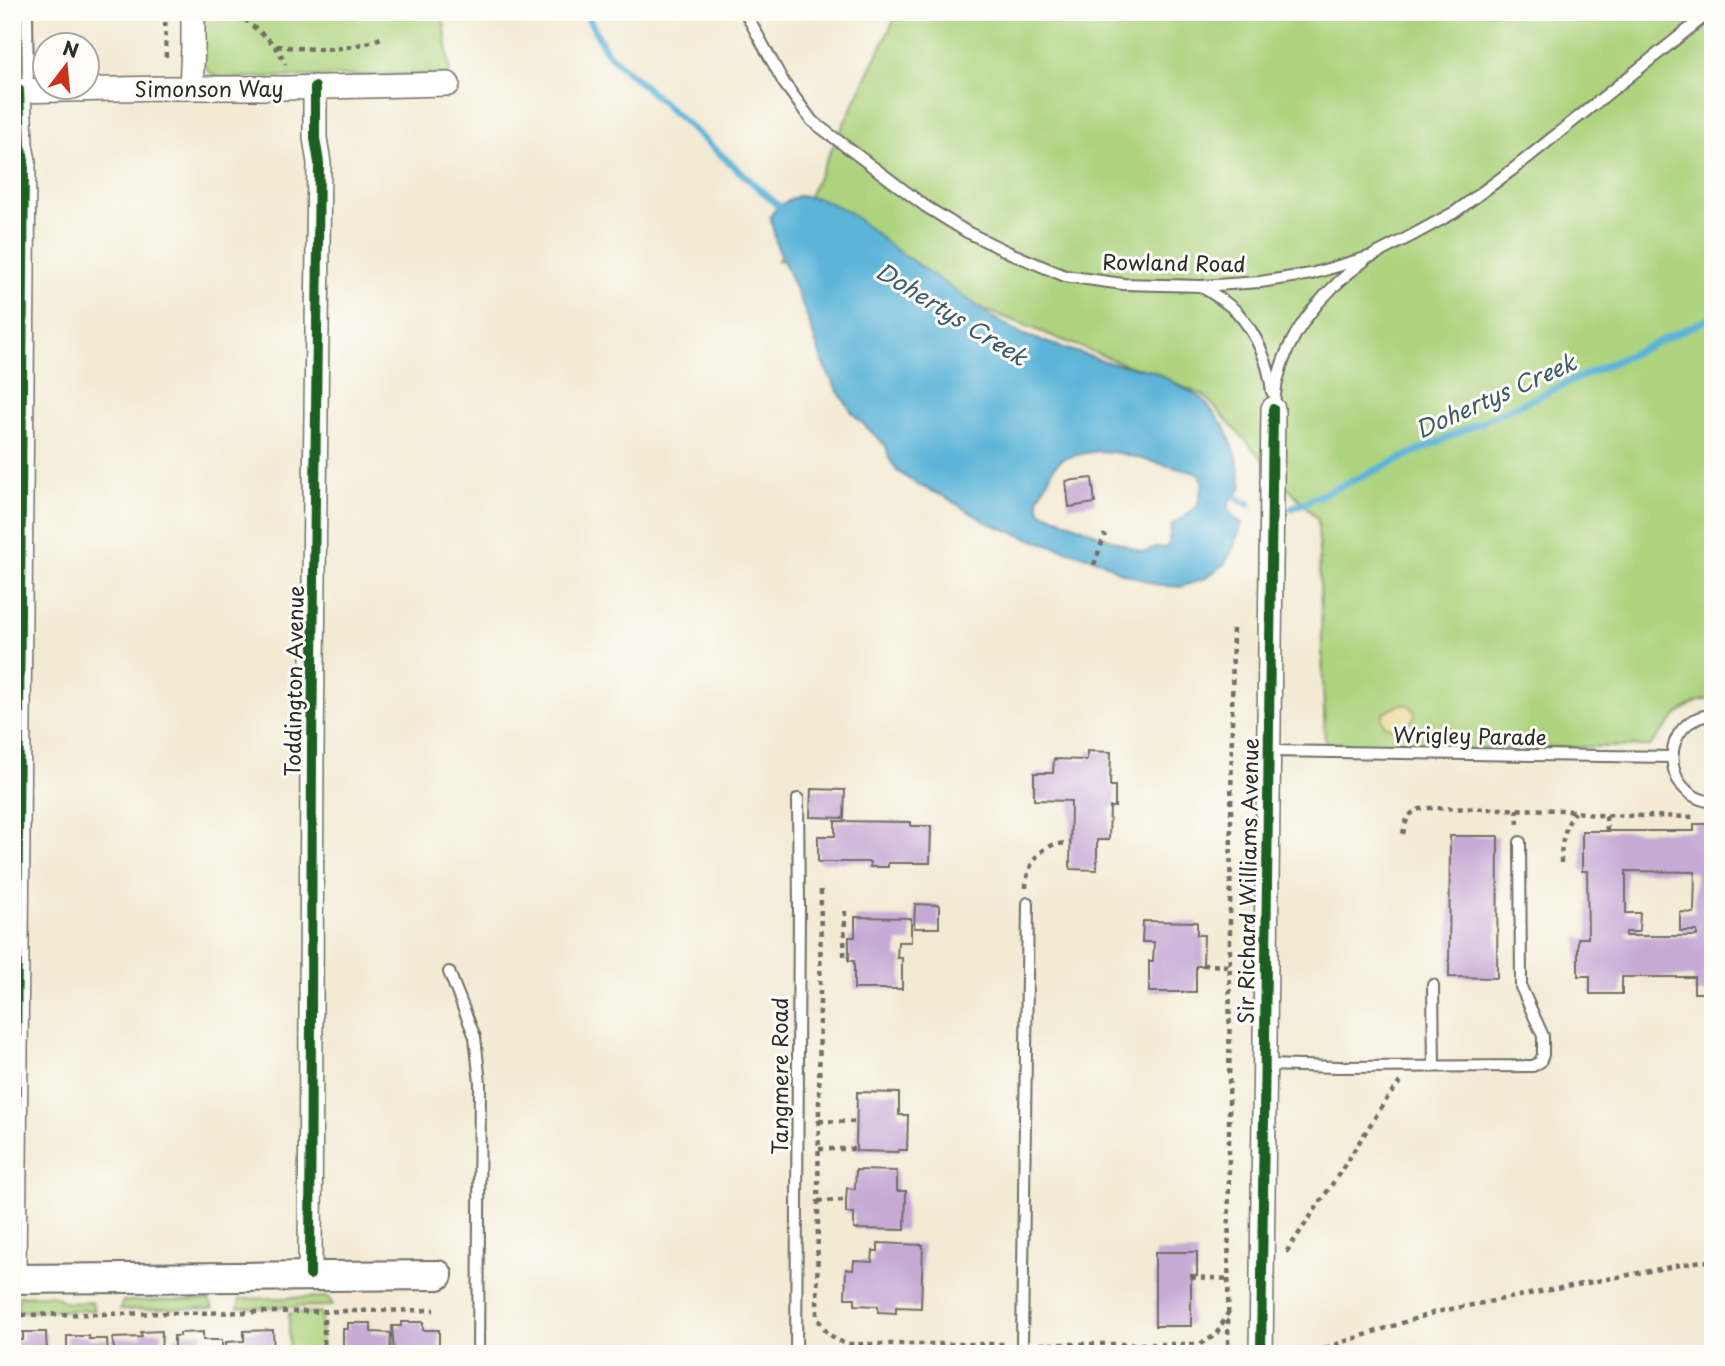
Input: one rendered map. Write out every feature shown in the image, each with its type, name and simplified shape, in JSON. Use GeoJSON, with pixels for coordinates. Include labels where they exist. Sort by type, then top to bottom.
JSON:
{"type":"FeatureCollection","features":[{"type":"Feature","properties":{"kind":"street"},"geometry":{"type":"LineString","coordinates":[[191,88],[193,12]]}},
{"type":"Feature","properties":{"kind":"street","name":"Simonson Way"},"geometry":{"type":"LineString","coordinates":[[20,90],[448,85]]}},
{"type":"Feature","properties":{"kind":"street","name":"Toddington Avenue"},"geometry":{"type":"LineString","coordinates":[[310,1275],[312,747],[319,163],[315,138],[315,87]]}},
{"type":"Feature","properties":{"kind":"street"},"geometry":{"type":"LineString","coordinates":[[20,90],[24,161],[17,386],[13,1279],[438,1275]]}},
{"type":"Feature","properties":{"kind":"street","name":"Sir Richard Williams Avenue"},"geometry":{"type":"LineString","coordinates":[[1261,1354],[1273,408]]}},
{"type":"Feature","properties":{"kind":"lane"},"geometry":{"type":"LineString","coordinates":[[20,90],[27,12]]}},
{"type":"Feature","properties":{"kind":"lane","name":"Rowland Road"},"geometry":{"type":"LineString","coordinates":[[745,12],[784,83],[812,121],[925,206],[967,232],[1065,276],[1123,284],[1201,286],[1260,282],[1311,274],[1372,256],[1444,218],[1512,170],[1710,12]]}},
{"type":"Feature","properties":{"kind":"lane"},"geometry":{"type":"LineString","coordinates":[[1273,408],[1277,380],[1287,351],[1307,316],[1339,281],[1372,256]]}},
{"type":"Feature","properties":{"kind":"lane"},"geometry":{"type":"LineString","coordinates":[[1201,286],[1236,311],[1254,335],[1271,378],[1273,408]]}},
{"type":"Feature","properties":{"kind":"lane"},"geometry":{"type":"LineString","coordinates":[[1713,715],[1693,720],[1682,730],[1672,757],[1673,772],[1680,785],[1691,795],[1713,802]]}},
{"type":"Feature","properties":{"kind":"lane","name":"Wrigley Parade"},"geometry":{"type":"LineString","coordinates":[[1268,751],[1672,757]]}},
{"type":"Feature","properties":{"kind":"lane","name":"Tangmere Road"},"geometry":{"type":"LineString","coordinates":[[796,1354],[798,799]]}},
{"type":"Feature","properties":{"kind":"lane"},"geometry":{"type":"LineString","coordinates":[[1265,1065],[1533,1066],[1540,1062],[1543,1055],[1543,1036],[1521,987],[1520,842]]}},
{"type":"Feature","properties":{"kind":"lane"},"geometry":{"type":"LineString","coordinates":[[1024,1349],[1028,903]]}},
{"type":"Feature","properties":{"kind":"lane"},"geometry":{"type":"LineString","coordinates":[[449,972],[475,1037],[480,1083],[478,1354]]}},
{"type":"Feature","properties":{"kind":"lane"},"geometry":{"type":"LineString","coordinates":[[1433,985],[1434,1066]]}},
{"type":"Feature","properties":{"kind":"path"},"geometry":{"type":"LineString","coordinates":[[165,12],[166,62]]}},
{"type":"Feature","properties":{"kind":"path"},"geometry":{"type":"LineString","coordinates":[[238,12],[276,46],[283,57],[286,88]]}},
{"type":"Feature","properties":{"kind":"path"},"geometry":{"type":"LineString","coordinates":[[276,46],[332,49],[366,44],[383,37]]}},
{"type":"Feature","properties":{"kind":"path"},"geometry":{"type":"LineString","coordinates":[[1094,565],[1105,534]]}},
{"type":"Feature","properties":{"kind":"path"},"geometry":{"type":"LineString","coordinates":[[1228,1354],[1233,624]]}},
{"type":"Feature","properties":{"kind":"path"},"geometry":{"type":"LineString","coordinates":[[1403,834],[1408,818],[1415,810],[1425,808],[1565,810],[1606,816],[1700,817]]}},
{"type":"Feature","properties":{"kind":"path"},"geometry":{"type":"LineString","coordinates":[[1561,863],[1562,839],[1574,811]]}},
{"type":"Feature","properties":{"kind":"path"},"geometry":{"type":"LineString","coordinates":[[1606,816],[1607,831]]}},
{"type":"Feature","properties":{"kind":"path"},"geometry":{"type":"LineString","coordinates":[[1028,903],[1026,884],[1032,862],[1040,852],[1054,845],[1070,843]]}},
{"type":"Feature","properties":{"kind":"path"},"geometry":{"type":"LineString","coordinates":[[821,890],[817,1317],[830,1336],[845,1344],[857,1345],[1024,1349],[1200,1344],[1216,1335],[1229,1311]]}},
{"type":"Feature","properties":{"kind":"path"},"geometry":{"type":"LineString","coordinates":[[845,911],[844,958],[849,958]]}},
{"type":"Feature","properties":{"kind":"path"},"geometry":{"type":"LineString","coordinates":[[1203,965],[1230,966]]}},
{"type":"Feature","properties":{"kind":"path"},"geometry":{"type":"LineString","coordinates":[[1229,1251],[1287,1251],[1386,1100],[1413,1066]]}},
{"type":"Feature","properties":{"kind":"path"},"geometry":{"type":"LineString","coordinates":[[819,1121],[856,1122]]}},
{"type":"Feature","properties":{"kind":"path"},"geometry":{"type":"LineString","coordinates":[[819,1149],[856,1149]]}},
{"type":"Feature","properties":{"kind":"path"},"geometry":{"type":"LineString","coordinates":[[818,1200],[846,1200]]}},
{"type":"Feature","properties":{"kind":"path"},"geometry":{"type":"LineString","coordinates":[[1306,1354],[1436,1312],[1701,1261],[1713,1262]]}},
{"type":"Feature","properties":{"kind":"path"},"geometry":{"type":"LineString","coordinates":[[1191,1278],[1229,1279]]}},
{"type":"Feature","properties":{"kind":"path"},"geometry":{"type":"LineString","coordinates":[[12,1315],[434,1310]]}},
{"type":"Feature","properties":{"kind":"path"},"geometry":{"type":"LineString","coordinates":[[324,1311],[324,1354]]}},
{"type":"Feature","properties":{"kind":"green space"},"geometry":{"type":"Polygon","coordinates":[[[202,12],[443,12],[450,74],[219,78],[204,65],[202,12]]]}},
{"type":"Feature","properties":{"kind":"green space"},"geometry":{"type":"Polygon","coordinates":[[[898,12],[1713,12],[1713,699],[1703,700],[1685,709],[1650,746],[1409,750],[1325,742],[1318,520],[1204,395],[973,305],[778,260],[898,12]]]}},
{"type":"Feature","properties":{"kind":"green space"},"geometry":{"type":"Polygon","coordinates":[[[53,1295],[69,1303],[91,1302],[95,1310],[17,1312],[19,1296],[53,1295]]]}},
{"type":"Feature","properties":{"kind":"green space"},"geometry":{"type":"Polygon","coordinates":[[[329,1297],[333,1306],[238,1308],[240,1299],[329,1297]]]}},
{"type":"Feature","properties":{"kind":"green space"},"geometry":{"type":"Polygon","coordinates":[[[209,1300],[213,1308],[120,1310],[123,1301],[209,1300]]]}},
{"type":"Feature","properties":{"kind":"green space"},"geometry":{"type":"Polygon","coordinates":[[[321,1312],[322,1354],[289,1354],[289,1313],[321,1312]]]}},
{"type":"Feature","properties":{"kind":"sand"},"geometry":{"type":"Polygon","coordinates":[[[1406,704],[1415,712],[1410,722],[1393,729],[1384,725],[1383,714],[1406,704]]]}},
{"type":"Feature","properties":{"kind":"water"},"geometry":{"type":"Polygon","coordinates":[[[798,196],[819,198],[849,212],[895,249],[994,318],[1024,335],[1107,362],[1153,371],[1202,398],[1225,427],[1237,457],[1242,489],[1232,497],[1229,506],[1232,515],[1242,523],[1233,549],[1224,564],[1206,578],[1180,587],[1158,585],[1120,572],[1101,561],[988,523],[897,471],[886,446],[854,415],[823,364],[807,316],[777,246],[770,217],[778,207],[798,196]],[[1100,451],[1062,459],[1054,467],[1038,499],[1040,511],[1139,551],[1166,548],[1171,526],[1197,507],[1203,484],[1200,474],[1119,453],[1100,451]]]}},
{"type":"Feature","properties":{"kind":"building"},"geometry":{"type":"Polygon","coordinates":[[[1092,478],[1095,503],[1069,507],[1066,481],[1092,478]]]}},
{"type":"Feature","properties":{"kind":"building"},"geometry":{"type":"Polygon","coordinates":[[[1087,751],[1111,752],[1110,786],[1115,786],[1115,807],[1110,807],[1109,840],[1097,840],[1097,870],[1070,869],[1071,801],[1034,800],[1034,773],[1053,773],[1054,759],[1087,760],[1087,751]]]}},
{"type":"Feature","properties":{"kind":"building"},"geometry":{"type":"Polygon","coordinates":[[[811,789],[845,790],[844,818],[810,817],[811,789]]]}},
{"type":"Feature","properties":{"kind":"building"},"geometry":{"type":"Polygon","coordinates":[[[835,821],[911,822],[911,826],[931,826],[930,863],[888,863],[888,867],[870,867],[870,862],[818,862],[818,836],[835,836],[835,821]]]}},
{"type":"Feature","properties":{"kind":"building"},"geometry":{"type":"Polygon","coordinates":[[[1694,824],[1713,824],[1713,993],[1694,993],[1694,977],[1622,977],[1622,994],[1590,994],[1590,976],[1578,976],[1578,938],[1588,938],[1587,871],[1582,871],[1582,831],[1694,831],[1694,824]],[[1626,871],[1626,913],[1640,913],[1639,932],[1626,932],[1626,936],[1697,936],[1697,931],[1680,931],[1680,912],[1694,913],[1695,872],[1626,871]]]}},
{"type":"Feature","properties":{"kind":"building"},"geometry":{"type":"Polygon","coordinates":[[[1450,836],[1498,836],[1497,978],[1449,977],[1450,836]]]}},
{"type":"Feature","properties":{"kind":"building"},"geometry":{"type":"Polygon","coordinates":[[[915,904],[939,905],[939,928],[914,928],[915,904]]]}},
{"type":"Feature","properties":{"kind":"building"},"geometry":{"type":"Polygon","coordinates":[[[855,917],[911,918],[911,942],[898,942],[897,958],[902,958],[902,989],[854,989],[854,961],[849,961],[849,937],[855,937],[855,917]]]}},
{"type":"Feature","properties":{"kind":"building"},"geometry":{"type":"Polygon","coordinates":[[[1143,921],[1197,922],[1197,935],[1204,935],[1203,966],[1196,966],[1196,992],[1149,992],[1149,961],[1153,961],[1154,942],[1142,942],[1143,921]]]}},
{"type":"Feature","properties":{"kind":"building"},"geometry":{"type":"Polygon","coordinates":[[[857,1092],[899,1093],[899,1115],[908,1115],[907,1150],[856,1151],[857,1092]]]}},
{"type":"Feature","properties":{"kind":"building"},"geometry":{"type":"Polygon","coordinates":[[[856,1170],[897,1171],[897,1191],[906,1191],[905,1230],[854,1229],[854,1213],[846,1213],[846,1200],[847,1188],[855,1189],[856,1170]]]}},
{"type":"Feature","properties":{"kind":"building"},"geometry":{"type":"Polygon","coordinates":[[[878,1243],[923,1245],[921,1308],[896,1307],[896,1313],[878,1312],[878,1306],[855,1305],[855,1298],[845,1298],[846,1269],[853,1270],[854,1261],[872,1262],[873,1251],[878,1251],[878,1243]]]}},
{"type":"Feature","properties":{"kind":"building"},"geometry":{"type":"Polygon","coordinates":[[[1155,1252],[1197,1252],[1197,1275],[1191,1275],[1191,1326],[1155,1326],[1155,1252]]]}},
{"type":"Feature","properties":{"kind":"building"},"geometry":{"type":"Polygon","coordinates":[[[401,1322],[423,1322],[423,1330],[439,1330],[439,1354],[394,1354],[392,1326],[401,1326],[401,1322]]]}},
{"type":"Feature","properties":{"kind":"building"},"geometry":{"type":"Polygon","coordinates":[[[348,1323],[371,1323],[371,1332],[391,1333],[390,1354],[343,1354],[343,1329],[348,1329],[348,1323]]]}},
{"type":"Feature","properties":{"kind":"building"},"geometry":{"type":"Polygon","coordinates":[[[273,1330],[274,1354],[226,1354],[226,1342],[244,1341],[244,1331],[273,1330]]]}},
{"type":"Feature","properties":{"kind":"building"},"geometry":{"type":"Polygon","coordinates":[[[162,1331],[161,1354],[115,1354],[112,1338],[142,1337],[141,1332],[162,1331]]]}},
{"type":"Feature","properties":{"kind":"building"},"geometry":{"type":"Polygon","coordinates":[[[23,1332],[46,1332],[47,1354],[12,1354],[12,1340],[23,1340],[23,1332]]]}},
{"type":"Feature","properties":{"kind":"building"},"geometry":{"type":"Polygon","coordinates":[[[203,1332],[203,1340],[222,1340],[222,1354],[174,1354],[174,1336],[180,1336],[180,1333],[203,1332]]]}},
{"type":"Feature","properties":{"kind":"building"},"geometry":{"type":"Polygon","coordinates":[[[67,1336],[107,1339],[108,1354],[67,1354],[67,1336]]]}},
{"type":"Feature","properties":{"kind":"waterway","name":"Dohertys Creek"},"geometry":{"type":"LineString","coordinates":[[585,12],[607,53],[783,210]]}},
{"type":"Feature","properties":{"kind":"waterway","name":"Dohertys Creek"},"geometry":{"type":"LineString","coordinates":[[1292,508],[1713,317]]}},
{"type":"Feature","properties":{"kind":"waterway","name":"Dohertys Creek"},"geometry":{"type":"LineString","coordinates":[[1228,488],[1241,501],[1249,504]]}},
{"type":"Feature","properties":{"kind":"cycle path"},"geometry":{"type":"LineString","coordinates":[[310,1275],[312,747],[319,163],[315,138],[315,87]]}},
{"type":"Feature","properties":{"kind":"cycle path"},"geometry":{"type":"LineString","coordinates":[[14,1279],[24,161],[19,90]]}},
{"type":"Feature","properties":{"kind":"cycle path"},"geometry":{"type":"LineString","coordinates":[[1261,1354],[1273,409]]}}]}
